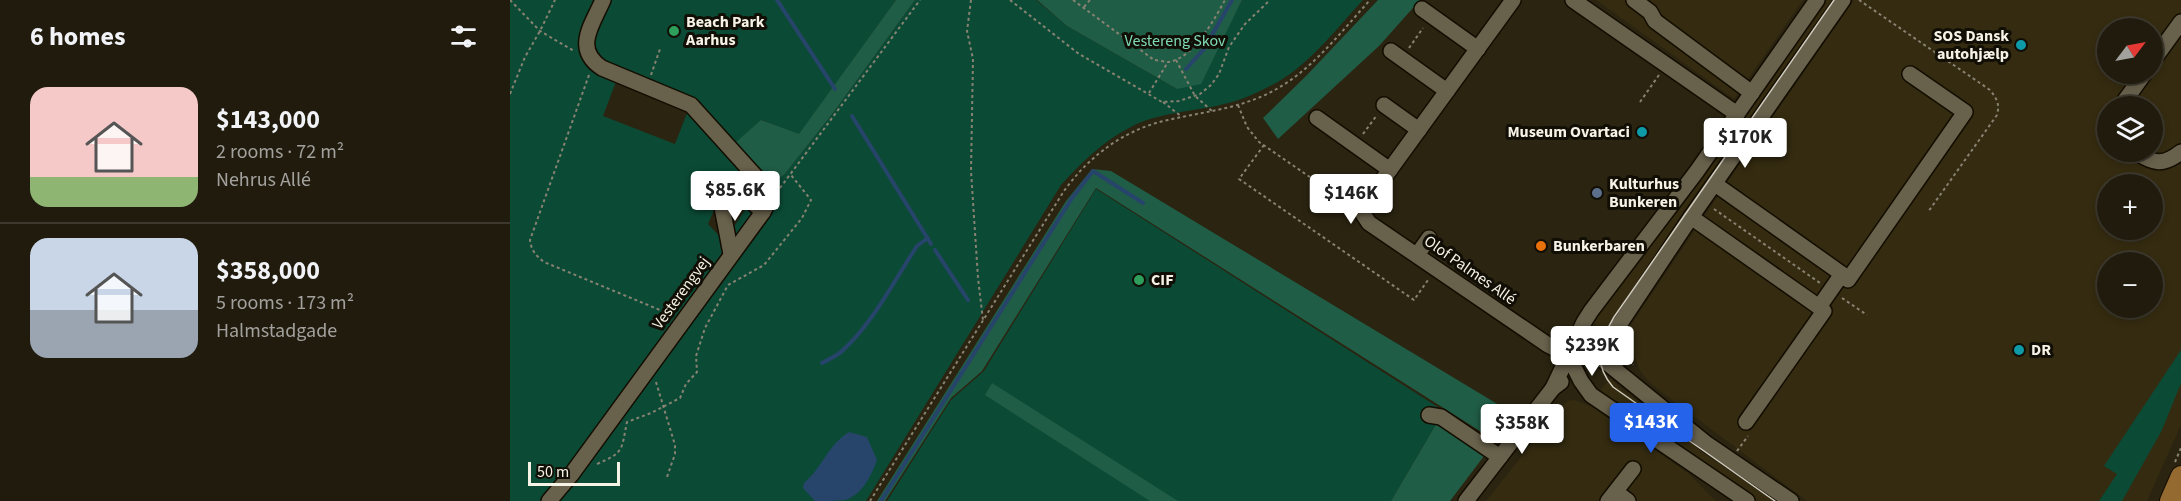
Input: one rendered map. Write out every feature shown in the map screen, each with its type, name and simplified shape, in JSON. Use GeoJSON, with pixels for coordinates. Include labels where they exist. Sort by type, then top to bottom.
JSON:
{"type":"FeatureCollection","features":[{"type":"Feature","properties":{"kind":"main road"},"geometry":{"type":"LineString","coordinates":[[2170,501],[2181,476]]}},
{"type":"Feature","properties":{"kind":"street"},"geometry":{"type":"LineString","coordinates":[[603,0],[587,34],[587,53],[594,62],[602,68],[691,105],[766,188],[767,206]]}},
{"type":"Feature","properties":{"kind":"street"},"geometry":{"type":"LineString","coordinates":[[1363,214],[1365,204],[1513,0]]}},
{"type":"Feature","properties":{"kind":"street"},"geometry":{"type":"LineString","coordinates":[[1573,0],[1737,114]]}},
{"type":"Feature","properties":{"kind":"street"},"geometry":{"type":"LineString","coordinates":[[1634,0],[1650,12],[1654,21],[1752,93]]}},
{"type":"Feature","properties":{"kind":"street"},"geometry":{"type":"LineString","coordinates":[[1616,369],[1610,356],[1617,340],[1691,217],[1843,0]]}},
{"type":"Feature","properties":{"kind":"street"},"geometry":{"type":"LineString","coordinates":[[1553,388],[1591,312],[1697,171],[1814,1]]}},
{"type":"Feature","properties":{"kind":"street"},"geometry":{"type":"LineString","coordinates":[[1427,12],[1478,48]]}},
{"type":"Feature","properties":{"kind":"street"},"geometry":{"type":"LineString","coordinates":[[2163,47],[2181,22]]}},
{"type":"Feature","properties":{"kind":"street"},"geometry":{"type":"LineString","coordinates":[[1396,55],[1447,91]]}},
{"type":"Feature","properties":{"kind":"street"},"geometry":{"type":"LineString","coordinates":[[1715,184],[1848,279],[1965,112],[1910,74]]}},
{"type":"Feature","properties":{"kind":"street"},"geometry":{"type":"LineString","coordinates":[[1384,105],[1419,130]]}},
{"type":"Feature","properties":{"kind":"street"},"geometry":{"type":"LineString","coordinates":[[1317,118],[1390,170]]}},
{"type":"Feature","properties":{"kind":"street"},"geometry":{"type":"LineString","coordinates":[[2163,161],[2170,160],[2181,152]]}},
{"type":"Feature","properties":{"kind":"street"},"geometry":{"type":"LineString","coordinates":[[731,254],[729,236],[722,218],[721,202],[731,191],[739,190],[767,206]]}},
{"type":"Feature","properties":{"kind":"street","name":"Vesterengvej"},"geometry":{"type":"LineString","coordinates":[[549,501],[571,475],[767,206]]}},
{"type":"Feature","properties":{"kind":"street","name":"Olof Palmes Allé"},"geometry":{"type":"LineString","coordinates":[[1363,214],[1369,223],[1521,328],[1568,355]]}},
{"type":"Feature","properties":{"kind":"street"},"geometry":{"type":"LineString","coordinates":[[1691,217],[1824,311],[1746,422]]}},
{"type":"Feature","properties":{"kind":"street"},"geometry":{"type":"LineString","coordinates":[[1417,255],[1430,238]]}},
{"type":"Feature","properties":{"kind":"street"},"geometry":{"type":"LineString","coordinates":[[1819,307],[1842,274]]}},
{"type":"Feature","properties":{"kind":"street"},"geometry":{"type":"LineString","coordinates":[[1466,501],[1553,388],[1593,354],[1617,340]]}},
{"type":"Feature","properties":{"kind":"street"},"geometry":{"type":"LineString","coordinates":[[1568,355],[1593,354],[1616,369],[1681,424],[1791,501]]}},
{"type":"Feature","properties":{"kind":"street"},"geometry":{"type":"LineString","coordinates":[[1568,355],[1583,386],[1591,395],[1747,501]]}},
{"type":"Feature","properties":{"kind":"street"},"geometry":{"type":"LineString","coordinates":[[1429,415],[1441,417],[1500,457]]}},
{"type":"Feature","properties":{"kind":"street"},"geometry":{"type":"LineString","coordinates":[[1617,498],[1633,469]]}},
{"type":"Feature","properties":{"kind":"path"},"geometry":{"type":"LineString","coordinates":[[510,0],[540,31],[594,62],[530,240],[535,255],[543,262],[671,315],[682,322]]}},
{"type":"Feature","properties":{"kind":"path"},"geometry":{"type":"LineString","coordinates":[[510,94],[525,57],[555,0]]}},
{"type":"Feature","properties":{"kind":"path"},"geometry":{"type":"LineString","coordinates":[[767,206],[920,0]]}},
{"type":"Feature","properties":{"kind":"path"},"geometry":{"type":"LineString","coordinates":[[970,0],[967,31],[973,59],[970,171],[983,320]]}},
{"type":"Feature","properties":{"kind":"path"},"geometry":{"type":"LineString","coordinates":[[1010,0],[1079,54],[1149,93],[1182,117]]}},
{"type":"Feature","properties":{"kind":"path"},"geometry":{"type":"LineString","coordinates":[[1073,0],[1154,60],[1168,62],[1181,57],[1194,47],[1225,0]]}},
{"type":"Feature","properties":{"kind":"path"},"geometry":{"type":"LineString","coordinates":[[1083,8],[1090,0]]}},
{"type":"Feature","properties":{"kind":"path"},"geometry":{"type":"LineString","coordinates":[[1162,102],[1179,101],[1195,96],[1211,85],[1219,74],[1229,46],[1250,18],[1270,0]]}},
{"type":"Feature","properties":{"kind":"path"},"geometry":{"type":"LineString","coordinates":[[870,501],[1064,190],[1089,162],[1122,138],[1142,128],[1238,105],[1269,93],[1303,70],[1370,0]]}},
{"type":"Feature","properties":{"kind":"path"},"geometry":{"type":"LineString","coordinates":[[1396,55],[1427,12]]}},
{"type":"Feature","properties":{"kind":"path"},"geometry":{"type":"LineString","coordinates":[[647,86],[660,49]]}},
{"type":"Feature","properties":{"kind":"path"},"geometry":{"type":"LineString","coordinates":[[1175,59],[1195,96],[1212,111]]}},
{"type":"Feature","properties":{"kind":"path"},"geometry":{"type":"LineString","coordinates":[[1149,93],[1168,62]]}},
{"type":"Feature","properties":{"kind":"path"},"geometry":{"type":"LineString","coordinates":[[1640,102],[1666,65]]}},
{"type":"Feature","properties":{"kind":"path"},"geometry":{"type":"LineString","coordinates":[[1238,105],[1247,126],[1264,146],[1363,214]]}},
{"type":"Feature","properties":{"kind":"path"},"geometry":{"type":"LineString","coordinates":[[1355,145],[1384,105]]}},
{"type":"Feature","properties":{"kind":"path"},"geometry":{"type":"LineString","coordinates":[[1264,146],[1239,179],[1414,300],[1437,269]]}},
{"type":"Feature","properties":{"kind":"path"},"geometry":{"type":"LineString","coordinates":[[571,475],[611,458],[622,448],[627,422],[680,398],[686,384],[697,372],[696,356],[705,328],[728,285],[764,265],[802,218],[811,200],[791,175]]}},
{"type":"Feature","properties":{"kind":"path"},"geometry":{"type":"LineString","coordinates":[[1709,205],[1867,315]]}},
{"type":"Feature","properties":{"kind":"path"},"geometry":{"type":"LineString","coordinates":[[1617,340],[1636,372]]}},
{"type":"Feature","properties":{"kind":"path"},"geometry":{"type":"LineString","coordinates":[[651,364],[675,445],[675,454],[667,477]]}},
{"type":"Feature","properties":{"kind":"path"},"geometry":{"type":"LineString","coordinates":[[1731,460],[1754,427],[1746,422]]}},
{"type":"Feature","properties":{"kind":"shaded area"},"geometry":{"type":"Polygon","coordinates":[[[1596,0],[1803,0],[1734,99],[1596,0]]]}},
{"type":"Feature","properties":{"kind":"shaded area"},"geometry":{"type":"Polygon","coordinates":[[[1820,0],[1839,0],[1608,334],[1592,322],[1820,0]]]}},
{"type":"Feature","properties":{"kind":"shaded area"},"geometry":{"type":"Polygon","coordinates":[[[1854,0],[2181,0],[2181,425],[2147,501],[1807,501],[1648,381],[1640,371],[1630,344],[1630,326],[1854,0]]]}},
{"type":"Feature","properties":{"kind":"shaded area"},"geometry":{"type":"Polygon","coordinates":[[[1611,378],[1623,391],[1784,501],[1752,501],[1605,396],[1600,390],[1611,378]]]}},
{"type":"Feature","properties":{"kind":"shaded area"},"geometry":{"type":"Polygon","coordinates":[[[1575,400],[1592,407],[1688,473],[1716,501],[1486,501],[1559,409],[1568,401],[1575,400]]]}},
{"type":"Feature","properties":{"kind":"green space"},"geometry":{"type":"Polygon","coordinates":[[[510,0],[896,0],[799,135],[762,120],[770,184],[784,175],[833,113],[915,0],[1036,0],[1067,26],[1177,89],[1222,39],[1242,0],[1363,0],[1319,49],[1280,80],[1235,101],[1164,115],[1142,122],[1111,139],[1077,168],[1061,185],[866,501],[510,501],[510,0]],[[617,79],[603,116],[675,144],[689,108],[617,79]],[[730,183],[717,203],[708,224],[724,241],[753,198],[730,183]]]}},
{"type":"Feature","properties":{"kind":"green space"},"geometry":{"type":"Polygon","coordinates":[[[896,0],[915,0],[833,113],[784,175],[770,184],[734,144],[761,120],[799,134],[896,0]]]}},
{"type":"Feature","properties":{"kind":"green space","name":"Vestereng Skov"},"geometry":{"type":"Polygon","coordinates":[[[1037,0],[1242,0],[1201,84],[1177,89],[1067,26],[1037,0]]]}},
{"type":"Feature","properties":{"kind":"green space"},"geometry":{"type":"Polygon","coordinates":[[[1378,0],[1420,0],[1379,46],[1278,139],[1263,118],[1378,0]]]}},
{"type":"Feature","properties":{"kind":"green space"},"geometry":{"type":"Polygon","coordinates":[[[1092,169],[1111,171],[1509,411],[1491,438],[1096,188],[982,371],[951,398],[885,501],[877,501],[1066,201],[1092,169]]]}},
{"type":"Feature","properties":{"kind":"green space","name":"CIF"},"geometry":{"type":"Polygon","coordinates":[[[1096,189],[1444,411],[1391,501],[887,501],[951,400],[984,371],[1096,189]]]}},
{"type":"Feature","properties":{"kind":"green space"},"geometry":{"type":"Polygon","coordinates":[[[2181,350],[2181,383],[2162,430],[2122,501],[2099,501],[2117,474],[2104,466],[2181,350]]]}},
{"type":"Feature","properties":{"kind":"green space"},"geometry":{"type":"Polygon","coordinates":[[[992,383],[1178,501],[1150,501],[985,395],[992,383]]]}},
{"type":"Feature","properties":{"kind":"green space"},"geometry":{"type":"Polygon","coordinates":[[[1438,421],[1474,443],[1484,456],[1450,501],[1391,501],[1438,421]]]}},
{"type":"Feature","properties":{"kind":"water"},"geometry":{"type":"Polygon","coordinates":[[[849,432],[867,437],[877,460],[872,472],[861,490],[851,498],[815,501],[803,488],[804,483],[835,444],[849,432]]]}},
{"type":"Feature","properties":{"kind":"waterway"},"geometry":{"type":"LineString","coordinates":[[777,0],[835,89]]}},
{"type":"Feature","properties":{"kind":"waterway"},"geometry":{"type":"LineString","coordinates":[[1186,69],[1204,49],[1232,0]]}},
{"type":"Feature","properties":{"kind":"waterway"},"geometry":{"type":"LineString","coordinates":[[852,116],[931,244]]}},
{"type":"Feature","properties":{"kind":"waterway"},"geometry":{"type":"LineString","coordinates":[[881,501],[1072,198],[1093,171],[1143,203]]}},
{"type":"Feature","properties":{"kind":"waterway"},"geometry":{"type":"LineString","coordinates":[[822,363],[840,353],[864,328],[917,246],[928,238]]}},
{"type":"Feature","properties":{"kind":"waterway"},"geometry":{"type":"LineString","coordinates":[[935,250],[968,300]]}},
{"type":"Feature","properties":{"kind":"tram line"},"geometry":{"type":"LineString","coordinates":[[1775,501],[1613,387],[1602,369],[1600,352],[1614,317],[1834,0]]}},
{"type":"Feature","properties":{"kind":"place","name":"Beach Park Aarhus"},"geometry":{"type":"Point","coordinates":[674,31]}},
{"type":"Feature","properties":{"kind":"place","name":"SOS Dansk autohjælp"},"geometry":{"type":"Point","coordinates":[2021,45]}},
{"type":"Feature","properties":{"kind":"place","name":"Museum Ovartaci"},"geometry":{"type":"Point","coordinates":[1642,132]}},
{"type":"Feature","properties":{"kind":"place","name":"Kulturhus Bunkeren"},"geometry":{"type":"Point","coordinates":[1597,193]}},
{"type":"Feature","properties":{"kind":"place","name":"Bunkerbaren"},"geometry":{"type":"Point","coordinates":[1541,246]}},
{"type":"Feature","properties":{"kind":"place","name":"CIF"},"geometry":{"type":"Point","coordinates":[1139,280]}},
{"type":"Feature","properties":{"kind":"place","name":"DR"},"geometry":{"type":"Point","coordinates":[2019,350]}}]}
